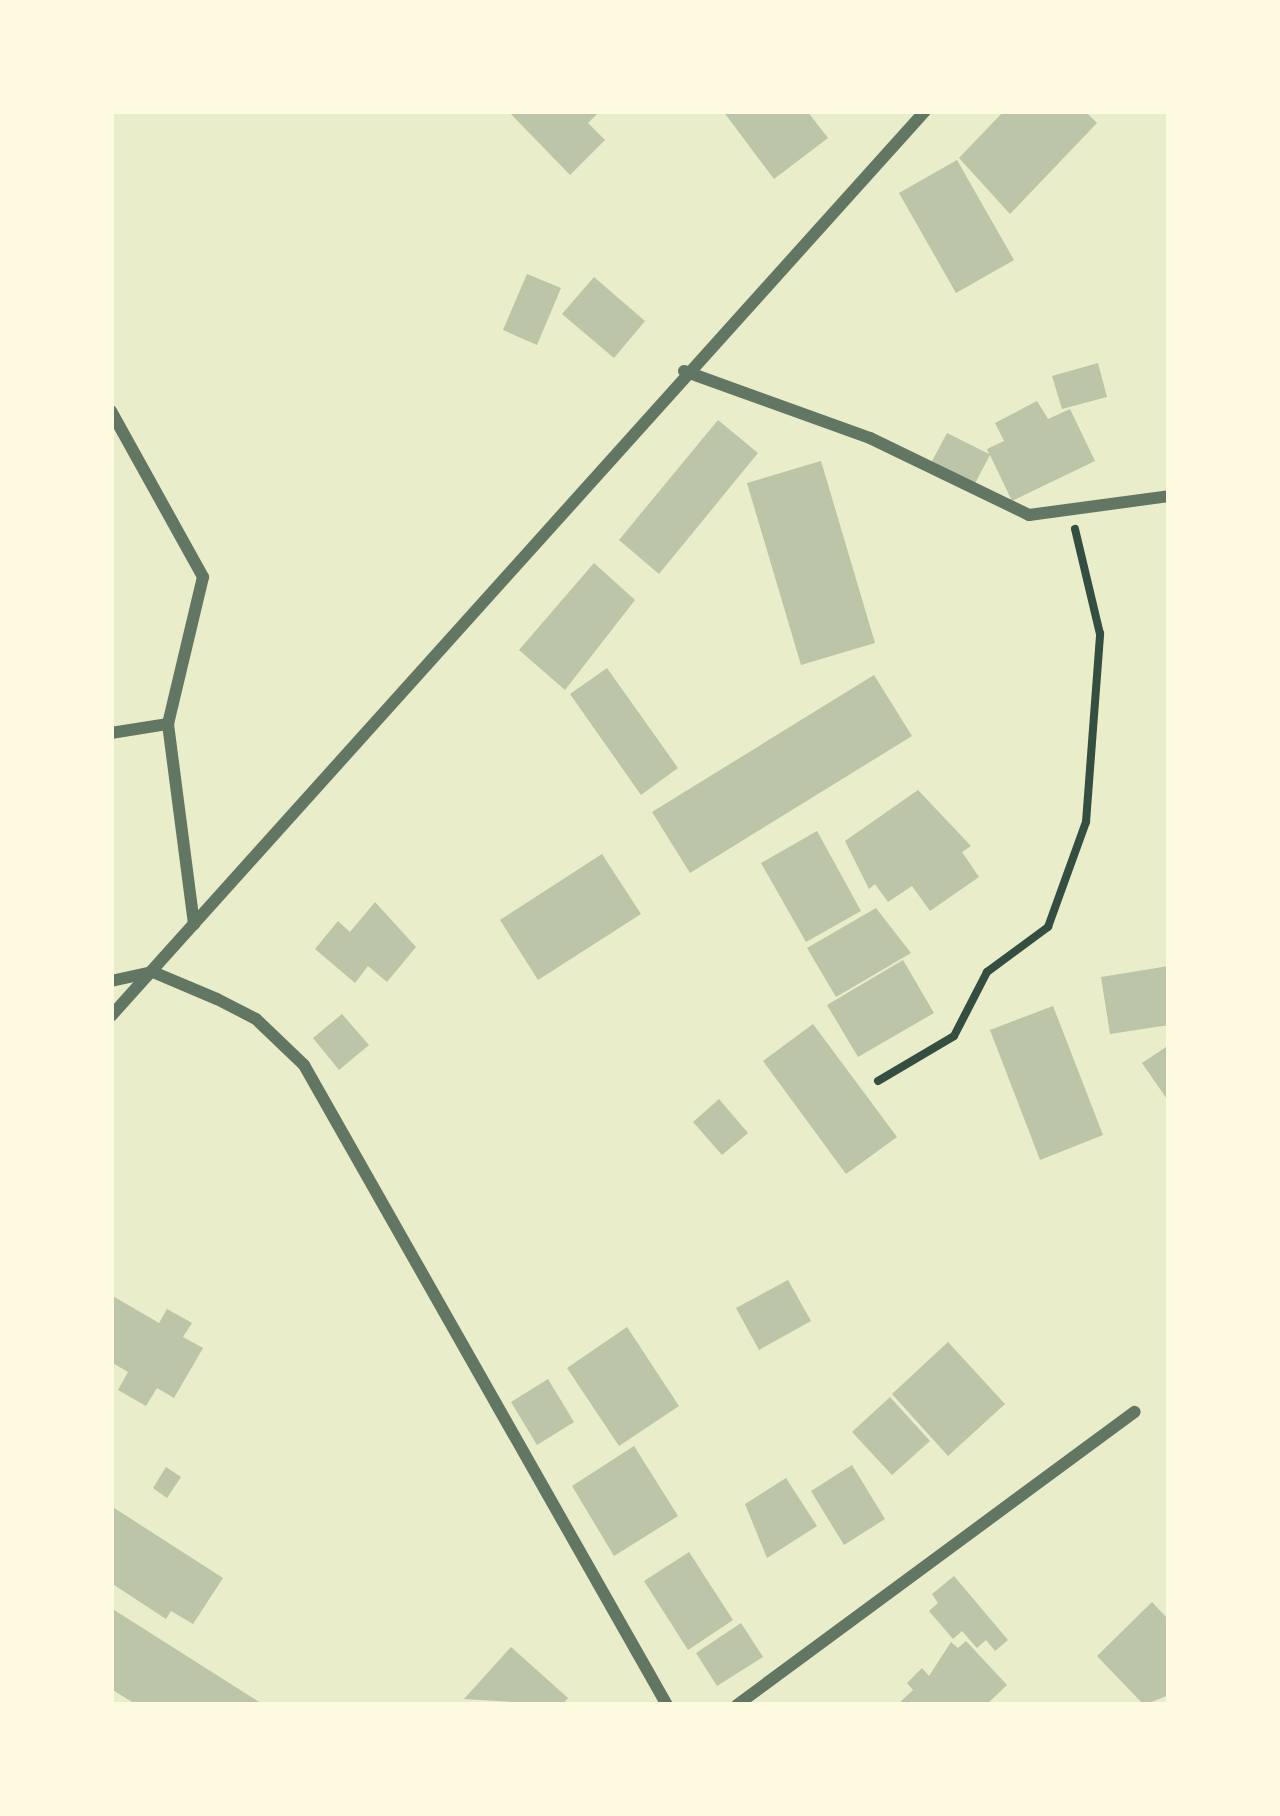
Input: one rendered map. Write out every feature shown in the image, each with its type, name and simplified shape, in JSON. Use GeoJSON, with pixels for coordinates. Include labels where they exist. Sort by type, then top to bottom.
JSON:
{"type":"FeatureCollection","features":[{"type":"Feature","properties":{"kind":"street"},"geometry":{"type":"LineString","coordinates":[[111,1016],[684,371],[925,111]]}},
{"type":"Feature","properties":{"kind":"street"},"geometry":{"type":"LineString","coordinates":[[684,371],[870,438],[1029,515],[1169,496]]}},
{"type":"Feature","properties":{"kind":"street"},"geometry":{"type":"LineString","coordinates":[[111,411],[202,577],[168,724],[194,924]]}},
{"type":"Feature","properties":{"kind":"street"},"geometry":{"type":"LineString","coordinates":[[111,733],[168,724]]}},
{"type":"Feature","properties":{"kind":"street"},"geometry":{"type":"LineString","coordinates":[[111,981],[153,972],[256,1019],[304,1065],[667,1705]]}},
{"type":"Feature","properties":{"kind":"street"},"geometry":{"type":"LineString","coordinates":[[737,1705],[1135,1412]]}},
{"type":"Feature","properties":{"kind":"path"},"geometry":{"type":"LineString","coordinates":[[878,1081],[953,1036],[987,972],[1048,927],[1086,822],[1100,634],[1070,510]]}},
{"type":"Feature","properties":{"kind":"building"},"geometry":{"type":"Polygon","coordinates":[[[508,111],[600,111],[588,123],[605,140],[570,175],[508,111]]]}},
{"type":"Feature","properties":{"kind":"building"},"geometry":{"type":"Polygon","coordinates":[[[723,111],[807,111],[828,138],[774,179],[723,111]]]}},
{"type":"Feature","properties":{"kind":"building"},"geometry":{"type":"Polygon","coordinates":[[[1004,111],[1085,111],[1097,123],[1010,214],[959,158],[1004,111]]]}},
{"type":"Feature","properties":{"kind":"building"},"geometry":{"type":"Polygon","coordinates":[[[957,160],[1014,260],[956,293],[899,193],[957,160]]]}},
{"type":"Feature","properties":{"kind":"building"},"geometry":{"type":"Polygon","coordinates":[[[527,274],[561,288],[537,345],[503,330],[527,274]]]}},
{"type":"Feature","properties":{"kind":"building"},"geometry":{"type":"Polygon","coordinates":[[[594,277],[645,321],[614,358],[562,314],[594,277]]]}},
{"type":"Feature","properties":{"kind":"building"},"geometry":{"type":"Polygon","coordinates":[[[1098,363],[1107,397],[1062,409],[1052,376],[1098,363]]]}},
{"type":"Feature","properties":{"kind":"building"},"geometry":{"type":"Polygon","coordinates":[[[1037,401],[1048,419],[1070,409],[1095,461],[1012,501],[990,455],[973,487],[930,465],[947,433],[989,454],[987,449],[1004,441],[995,423],[1037,401]]]}},
{"type":"Feature","properties":{"kind":"building"},"geometry":{"type":"Polygon","coordinates":[[[718,420],[758,453],[659,574],[619,540],[718,420]]]}},
{"type":"Feature","properties":{"kind":"building"},"geometry":{"type":"Polygon","coordinates":[[[821,461],[875,643],[801,665],[747,483],[821,461]]]}},
{"type":"Feature","properties":{"kind":"building"},"geometry":{"type":"Polygon","coordinates":[[[594,563],[635,600],[565,690],[519,650],[594,563]]]}},
{"type":"Feature","properties":{"kind":"building"},"geometry":{"type":"Polygon","coordinates":[[[607,668],[678,768],[641,795],[570,694],[607,668]]]}},
{"type":"Feature","properties":{"kind":"building"},"geometry":{"type":"Polygon","coordinates":[[[874,675],[912,736],[690,873],[652,812],[874,675]]]}},
{"type":"Feature","properties":{"kind":"building"},"geometry":{"type":"Polygon","coordinates":[[[918,790],[971,846],[962,852],[979,877],[930,911],[912,886],[888,902],[875,884],[869,889],[845,841],[918,790]]]}},
{"type":"Feature","properties":{"kind":"building"},"geometry":{"type":"Polygon","coordinates":[[[817,831],[861,911],[806,942],[761,863],[817,831]]]}},
{"type":"Feature","properties":{"kind":"building"},"geometry":{"type":"Polygon","coordinates":[[[602,854],[641,914],[538,980],[500,920],[602,854]]]}},
{"type":"Feature","properties":{"kind":"building"},"geometry":{"type":"Polygon","coordinates":[[[375,902],[416,947],[387,982],[368,966],[355,983],[315,949],[338,921],[350,932],[375,902]]]}},
{"type":"Feature","properties":{"kind":"building"},"geometry":{"type":"Polygon","coordinates":[[[876,908],[911,953],[836,997],[807,948],[876,908]]]}},
{"type":"Feature","properties":{"kind":"building"},"geometry":{"type":"Polygon","coordinates":[[[903,960],[934,1013],[858,1057],[827,1005],[903,960]]]}},
{"type":"Feature","properties":{"kind":"building"},"geometry":{"type":"Polygon","coordinates":[[[1169,966],[1169,1025],[1110,1034],[1101,977],[1169,966]]]}},
{"type":"Feature","properties":{"kind":"building"},"geometry":{"type":"Polygon","coordinates":[[[1053,1006],[1103,1135],[1040,1160],[990,1030],[1053,1006]]]}},
{"type":"Feature","properties":{"kind":"building"},"geometry":{"type":"Polygon","coordinates":[[[342,1014],[369,1045],[339,1070],[313,1038],[342,1014]]]}},
{"type":"Feature","properties":{"kind":"building"},"geometry":{"type":"Polygon","coordinates":[[[813,1024],[897,1137],[846,1174],[763,1061],[813,1024]]]}},
{"type":"Feature","properties":{"kind":"building"},"geometry":{"type":"Polygon","coordinates":[[[1169,1045],[1169,1102],[1142,1063],[1169,1045]]]}},
{"type":"Feature","properties":{"kind":"building"},"geometry":{"type":"Polygon","coordinates":[[[719,1099],[748,1133],[722,1155],[693,1122],[719,1099]]]}},
{"type":"Feature","properties":{"kind":"building"},"geometry":{"type":"Polygon","coordinates":[[[788,1280],[811,1321],[759,1350],[736,1308],[788,1280]]]}},
{"type":"Feature","properties":{"kind":"building"},"geometry":{"type":"Polygon","coordinates":[[[111,1295],[159,1323],[167,1309],[192,1323],[183,1337],[203,1348],[174,1398],[157,1388],[146,1406],[118,1390],[128,1372],[111,1362],[111,1295]]]}},
{"type":"Feature","properties":{"kind":"building"},"geometry":{"type":"Polygon","coordinates":[[[627,1327],[679,1406],[619,1446],[567,1368],[627,1327]]]}},
{"type":"Feature","properties":{"kind":"building"},"geometry":{"type":"Polygon","coordinates":[[[948,1342],[1005,1404],[948,1456],[892,1394],[948,1342]]]}},
{"type":"Feature","properties":{"kind":"building"},"geometry":{"type":"Polygon","coordinates":[[[548,1379],[574,1422],[537,1445],[511,1402],[548,1379]]]}},
{"type":"Feature","properties":{"kind":"building"},"geometry":{"type":"Polygon","coordinates":[[[890,1397],[930,1441],[892,1475],[852,1432],[890,1397]]]}},
{"type":"Feature","properties":{"kind":"building"},"geometry":{"type":"Polygon","coordinates":[[[634,1446],[678,1516],[614,1556],[572,1486],[634,1446]]]}},
{"type":"Feature","properties":{"kind":"building"},"geometry":{"type":"Polygon","coordinates":[[[852,1465],[885,1519],[844,1545],[811,1491],[852,1465]]]}},
{"type":"Feature","properties":{"kind":"building"},"geometry":{"type":"Polygon","coordinates":[[[166,1467],[181,1477],[167,1498],[153,1488],[166,1467]]]}},
{"type":"Feature","properties":{"kind":"building"},"geometry":{"type":"Polygon","coordinates":[[[786,1478],[817,1526],[767,1558],[745,1504],[786,1478]]]}},
{"type":"Feature","properties":{"kind":"building"},"geometry":{"type":"Polygon","coordinates":[[[111,1506],[223,1578],[193,1624],[171,1611],[166,1619],[111,1583],[111,1506]]]}},
{"type":"Feature","properties":{"kind":"building"},"geometry":{"type":"Polygon","coordinates":[[[689,1552],[733,1620],[688,1650],[644,1581],[689,1552]]]}},
{"type":"Feature","properties":{"kind":"building"},"geometry":{"type":"Polygon","coordinates":[[[954,1576],[1008,1640],[995,1651],[986,1640],[977,1648],[962,1631],[953,1639],[929,1611],[938,1603],[932,1594],[954,1576]]]}},
{"type":"Feature","properties":{"kind":"building"},"geometry":{"type":"Polygon","coordinates":[[[1152,1602],[1169,1620],[1169,1695],[1144,1705],[1097,1656],[1152,1602]]]}},
{"type":"Feature","properties":{"kind":"building"},"geometry":{"type":"Polygon","coordinates":[[[111,1608],[264,1705],[137,1705],[111,1689],[111,1608]]]}},
{"type":"Feature","properties":{"kind":"building"},"geometry":{"type":"Polygon","coordinates":[[[741,1623],[763,1657],[717,1686],[696,1653],[741,1623]]]}},
{"type":"Feature","properties":{"kind":"building"},"geometry":{"type":"Polygon","coordinates":[[[966,1641],[1007,1685],[986,1705],[897,1705],[913,1690],[907,1683],[922,1668],[929,1676],[951,1642],[958,1648],[966,1641]]]}},
{"type":"Feature","properties":{"kind":"building"},"geometry":{"type":"Polygon","coordinates":[[[511,1647],[568,1698],[562,1705],[464,1699],[511,1647]]]}}]}
